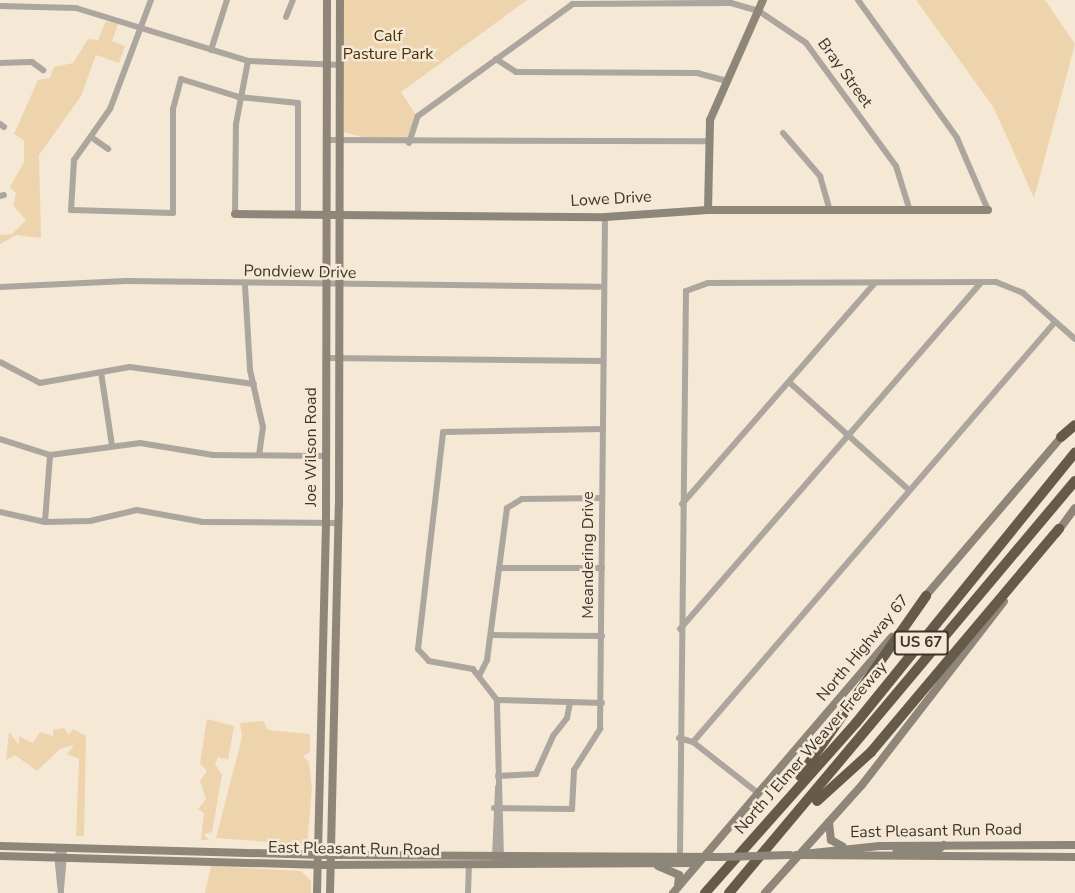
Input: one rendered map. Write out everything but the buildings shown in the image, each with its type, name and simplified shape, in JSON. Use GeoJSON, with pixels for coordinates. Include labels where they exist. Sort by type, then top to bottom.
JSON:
{"type":"FeatureCollection","features":[{"type":"Feature","properties":{"kind":"highway"},"geometry":{"type":"LineString","coordinates":[[1061,437],[1075,424]]}},
{"type":"Feature","properties":{"kind":"highway","name":"North J Elmer Weaver Freeway"},"geometry":{"type":"LineString","coordinates":[[705,893],[856,723],[1075,453]]}},
{"type":"Feature","properties":{"kind":"highway","name":"North J Elmer Weaver Freeway"},"geometry":{"type":"LineString","coordinates":[[729,893],[1075,481]]}},
{"type":"Feature","properties":{"kind":"highway"},"geometry":{"type":"LineString","coordinates":[[783,831],[871,752],[1059,530]]}},
{"type":"Feature","properties":{"kind":"highway"},"geometry":{"type":"LineString","coordinates":[[761,830],[926,596]]}},
{"type":"Feature","properties":{"kind":"main road","name":"Joe Wilson Road"},"geometry":{"type":"LineString","coordinates":[[317,893],[326,524],[327,0]]}},
{"type":"Feature","properties":{"kind":"main road","name":"Joe Wilson Road"},"geometry":{"type":"LineString","coordinates":[[330,893],[339,523],[342,214],[340,0]]}},
{"type":"Feature","properties":{"kind":"main road"},"geometry":{"type":"LineString","coordinates":[[708,210],[708,141],[713,109],[763,0]]}},
{"type":"Feature","properties":{"kind":"main road","name":"Lowe Drive"},"geometry":{"type":"LineString","coordinates":[[235,214],[605,217],[708,210],[988,210]]}},
{"type":"Feature","properties":{"kind":"main road","name":"North Highway 67"},"geometry":{"type":"LineString","coordinates":[[676,890],[1061,437]]}},
{"type":"Feature","properties":{"kind":"main road"},"geometry":{"type":"LineString","coordinates":[[765,893],[795,855],[829,821],[1075,508]]}},
{"type":"Feature","properties":{"kind":"main road"},"geometry":{"type":"LineString","coordinates":[[829,821],[831,840],[845,847]]}},
{"type":"Feature","properties":{"kind":"main road"},"geometry":{"type":"LineString","coordinates":[[875,858],[937,851],[944,844]]}},
{"type":"Feature","properties":{"kind":"main road","name":"East Pleasant Run Road"},"geometry":{"type":"LineString","coordinates":[[795,855],[845,847],[944,844],[1075,845]]}},
{"type":"Feature","properties":{"kind":"main road"},"geometry":{"type":"LineString","coordinates":[[946,857],[957,850],[1010,845]]}},
{"type":"Feature","properties":{"kind":"main road"},"geometry":{"type":"LineString","coordinates":[[990,857],[1033,851],[1034,845]]}},
{"type":"Feature","properties":{"kind":"main road","name":"East Pleasant Run Road"},"geometry":{"type":"LineString","coordinates":[[0,846],[317,855],[331,860],[470,865],[693,863],[706,856]]}},
{"type":"Feature","properties":{"kind":"main road","name":"East Pleasant Run Road"},"geometry":{"type":"LineString","coordinates":[[0,856],[317,865],[331,860],[498,854],[680,853],[723,857],[795,855],[875,858],[1075,857]]}},
{"type":"Feature","properties":{"kind":"main road"},"geometry":{"type":"LineString","coordinates":[[649,863],[674,870],[676,890]]}},
{"type":"Feature","properties":{"kind":"street"},"geometry":{"type":"LineString","coordinates":[[76,8],[79,0]]}},
{"type":"Feature","properties":{"kind":"street"},"geometry":{"type":"LineString","coordinates":[[152,0],[138,26],[110,109],[72,165],[71,210],[173,213],[173,109],[181,79],[239,97],[298,103],[298,214]]}},
{"type":"Feature","properties":{"kind":"street"},"geometry":{"type":"LineString","coordinates":[[211,50],[227,0]]}},
{"type":"Feature","properties":{"kind":"street"},"geometry":{"type":"LineString","coordinates":[[286,17],[293,0]]}},
{"type":"Feature","properties":{"kind":"street"},"geometry":{"type":"LineString","coordinates":[[858,0],[957,138],[988,210]]}},
{"type":"Feature","properties":{"kind":"street","name":"Bray Street"},"geometry":{"type":"LineString","coordinates":[[409,143],[418,116],[573,4],[731,3],[759,11],[806,43],[896,166],[910,210]]}},
{"type":"Feature","properties":{"kind":"street"},"geometry":{"type":"LineString","coordinates":[[0,6],[76,8],[248,61],[341,65]]}},
{"type":"Feature","properties":{"kind":"street"},"geometry":{"type":"LineString","coordinates":[[496,59],[516,72],[697,73],[726,81]]}},
{"type":"Feature","properties":{"kind":"street"},"geometry":{"type":"LineString","coordinates":[[235,214],[239,97],[248,61]]}},
{"type":"Feature","properties":{"kind":"street"},"geometry":{"type":"LineString","coordinates":[[0,63],[32,62],[43,70]]}},
{"type":"Feature","properties":{"kind":"street"},"geometry":{"type":"LineString","coordinates":[[783,133],[820,176],[830,210]]}},
{"type":"Feature","properties":{"kind":"street"},"geometry":{"type":"LineString","coordinates":[[91,137],[108,149]]}},
{"type":"Feature","properties":{"kind":"street"},"geometry":{"type":"LineString","coordinates":[[328,140],[409,143],[708,141]]}},
{"type":"Feature","properties":{"kind":"street","name":"Meandering Drive"},"geometry":{"type":"LineString","coordinates":[[498,808],[572,809],[574,770],[597,737],[602,703],[603,361],[600,287],[605,217]]}},
{"type":"Feature","properties":{"kind":"street","name":"Pondview Drive"},"geometry":{"type":"LineString","coordinates":[[0,287],[25,282],[326,287],[600,287]]}},
{"type":"Feature","properties":{"kind":"street"},"geometry":{"type":"LineString","coordinates":[[681,629],[982,282]]}},
{"type":"Feature","properties":{"kind":"street"},"geometry":{"type":"LineString","coordinates":[[680,853],[679,738],[686,291],[708,283],[982,282],[1015,288],[1075,339]]}},
{"type":"Feature","properties":{"kind":"street"},"geometry":{"type":"LineString","coordinates":[[682,504],[875,283]]}},
{"type":"Feature","properties":{"kind":"street"},"geometry":{"type":"LineString","coordinates":[[245,285],[254,384],[263,427],[259,455]]}},
{"type":"Feature","properties":{"kind":"street"},"geometry":{"type":"LineString","coordinates":[[693,742],[1055,322]]}},
{"type":"Feature","properties":{"kind":"street"},"geometry":{"type":"LineString","coordinates":[[327,358],[603,361]]}},
{"type":"Feature","properties":{"kind":"street"},"geometry":{"type":"LineString","coordinates":[[0,362],[40,383],[101,372],[156,367],[216,382],[254,384]]}},
{"type":"Feature","properties":{"kind":"street"},"geometry":{"type":"LineString","coordinates":[[101,372],[112,446]]}},
{"type":"Feature","properties":{"kind":"street"},"geometry":{"type":"LineString","coordinates":[[789,382],[909,490]]}},
{"type":"Feature","properties":{"kind":"street"},"geometry":{"type":"LineString","coordinates":[[498,865],[497,700],[480,674],[463,664],[429,662],[418,649],[443,432],[603,429]]}},
{"type":"Feature","properties":{"kind":"street"},"geometry":{"type":"LineString","coordinates":[[0,439],[50,455],[140,443],[213,455],[325,456]]}},
{"type":"Feature","properties":{"kind":"street"},"geometry":{"type":"LineString","coordinates":[[45,522],[50,455]]}},
{"type":"Feature","properties":{"kind":"street"},"geometry":{"type":"LineString","coordinates":[[480,674],[490,635],[507,508],[513,500],[602,498]]}},
{"type":"Feature","properties":{"kind":"street"},"geometry":{"type":"LineString","coordinates":[[0,512],[45,522],[90,521],[137,510],[203,522],[339,523]]}},
{"type":"Feature","properties":{"kind":"street"},"geometry":{"type":"LineString","coordinates":[[499,568],[602,568]]}},
{"type":"Feature","properties":{"kind":"street"},"geometry":{"type":"LineString","coordinates":[[490,635],[602,636]]}},
{"type":"Feature","properties":{"kind":"street"},"geometry":{"type":"LineString","coordinates":[[497,700],[602,703]]}},
{"type":"Feature","properties":{"kind":"street"},"geometry":{"type":"LineString","coordinates":[[498,776],[536,774],[553,736],[567,718],[570,702]]}},
{"type":"Feature","properties":{"kind":"street"},"geometry":{"type":"LineString","coordinates":[[679,738],[693,742],[759,794]]}},
{"type":"Feature","properties":{"kind":"street"},"geometry":{"type":"LineString","coordinates":[[61,891],[62,847]]}},
{"type":"Feature","properties":{"kind":"street"},"geometry":{"type":"LineString","coordinates":[[468,893],[470,865]]}},
{"type":"Feature","properties":{"kind":"green space","name":"Calf Pasture Park"},"geometry":{"type":"Polygon","coordinates":[[[343,0],[527,0],[401,92],[416,115],[407,138],[373,140],[344,132],[343,0]]]}},
{"type":"Feature","properties":{"kind":"green space"},"geometry":{"type":"Polygon","coordinates":[[[916,0],[1045,0],[1075,44],[1034,198],[994,108],[916,0]]]}},
{"type":"Feature","properties":{"kind":"green space"},"geometry":{"type":"Polygon","coordinates":[[[106,21],[118,24],[112,41],[125,46],[119,63],[96,55],[81,96],[39,155],[41,238],[16,235],[0,244],[0,235],[12,234],[26,220],[13,205],[16,193],[10,187],[24,162],[24,140],[14,134],[38,80],[50,78],[54,67],[73,63],[88,39],[98,40],[106,21]]]}},
{"type":"Feature","properties":{"kind":"green space"},"geometry":{"type":"Polygon","coordinates":[[[207,719],[234,726],[228,760],[218,757],[215,764],[222,775],[212,832],[204,834],[208,840],[201,840],[204,813],[198,809],[206,799],[200,781],[207,771],[200,763],[207,719]]]}},
{"type":"Feature","properties":{"kind":"green space"},"geometry":{"type":"Polygon","coordinates":[[[263,721],[268,730],[310,734],[310,752],[303,756],[309,762],[312,790],[307,845],[216,838],[242,737],[240,723],[263,721]]]}},
{"type":"Feature","properties":{"kind":"green space"},"geometry":{"type":"Polygon","coordinates":[[[64,728],[69,735],[73,729],[86,736],[84,836],[76,836],[79,759],[67,754],[74,745],[60,749],[37,771],[15,755],[6,760],[9,732],[19,745],[19,736],[33,743],[40,732],[53,736],[53,730],[64,728]]]}},
{"type":"Feature","properties":{"kind":"green space"},"geometry":{"type":"Polygon","coordinates":[[[211,866],[301,871],[311,881],[311,893],[205,893],[211,866]]]}}]}
